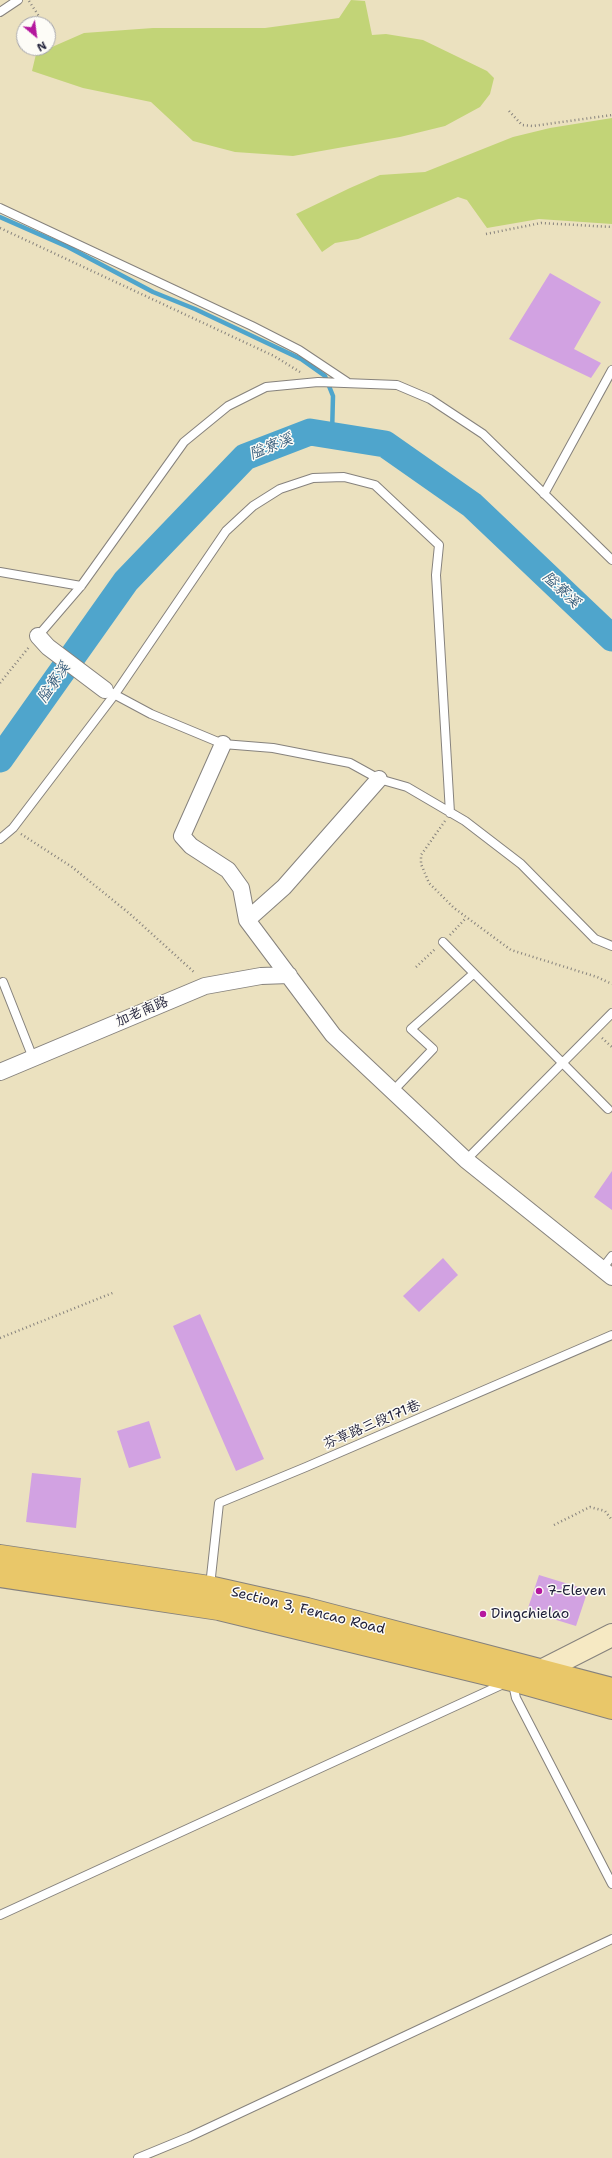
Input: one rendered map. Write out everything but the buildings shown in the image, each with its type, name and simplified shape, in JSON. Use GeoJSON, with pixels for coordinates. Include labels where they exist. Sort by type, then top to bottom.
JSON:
{"type":"FeatureCollection","features":[{"type":"Feature","properties":{"kind":"main road","name":"Section 3, Fencao Road"},"geometry":{"type":"LineString","coordinates":[[0,1556],[209,1587],[307,1609],[612,1689]]}},
{"type":"Feature","properties":{"kind":"main road","name":"Section 3, Fencao Road"},"geometry":{"type":"LineString","coordinates":[[0,1576],[219,1609],[512,1680],[612,1708]]}},
{"type":"Feature","properties":{"kind":"street"},"geometry":{"type":"LineString","coordinates":[[43,641],[110,692]]}},
{"type":"Feature","properties":{"kind":"street"},"geometry":{"type":"LineString","coordinates":[[223,744],[182,836],[191,846],[228,870],[241,888],[248,920],[333,1034],[392,1092],[466,1160],[607,1273]]}},
{"type":"Feature","properties":{"kind":"street"},"geometry":{"type":"LineString","coordinates":[[248,920],[284,887],[379,779]]}},
{"type":"Feature","properties":{"kind":"street","name":"加老南路"},"geometry":{"type":"LineString","coordinates":[[0,1072],[205,986],[261,976],[290,975]]}},
{"type":"Feature","properties":{"kind":"street"},"geometry":{"type":"LineString","coordinates":[[512,1680],[543,1670],[612,1635]]}},
{"type":"Feature","properties":{"kind":"lane"},"geometry":{"type":"LineString","coordinates":[[0,12],[18,0]]}},
{"type":"Feature","properties":{"kind":"lane"},"geometry":{"type":"LineString","coordinates":[[0,208],[252,326],[299,350],[347,383]]}},
{"type":"Feature","properties":{"kind":"lane"},"geometry":{"type":"LineString","coordinates":[[544,494],[612,370]]}},
{"type":"Feature","properties":{"kind":"lane"},"geometry":{"type":"LineString","coordinates":[[43,641],[184,442],[228,406],[266,387],[318,382],[397,385],[430,399],[483,434],[612,560]]}},
{"type":"Feature","properties":{"kind":"lane"},"geometry":{"type":"LineString","coordinates":[[0,839],[13,828],[226,531],[253,506],[280,489],[313,478],[344,477],[375,485],[439,545],[436,575],[450,813]]}},
{"type":"Feature","properties":{"kind":"lane"},"geometry":{"type":"LineString","coordinates":[[0,572],[81,586]]}},
{"type":"Feature","properties":{"kind":"lane"},"geometry":{"type":"LineString","coordinates":[[110,692],[151,714],[223,744],[273,748],[350,763],[379,779],[407,787],[450,813],[465,820],[521,864],[595,939],[612,946]]}},
{"type":"Feature","properties":{"kind":"lane"},"geometry":{"type":"LineString","coordinates":[[443,942],[472,974],[608,1109]]}},
{"type":"Feature","properties":{"kind":"lane"},"geometry":{"type":"LineString","coordinates":[[392,1092],[433,1049],[411,1029],[472,974]]}},
{"type":"Feature","properties":{"kind":"lane"},"geometry":{"type":"LineString","coordinates":[[3,982],[33,1058]]}},
{"type":"Feature","properties":{"kind":"lane"},"geometry":{"type":"LineString","coordinates":[[466,1160],[612,1013]]}},
{"type":"Feature","properties":{"kind":"lane"},"geometry":{"type":"LineString","coordinates":[[607,1273],[612,1256]]}},
{"type":"Feature","properties":{"kind":"lane","name":"芬草路三段171巷"},"geometry":{"type":"LineString","coordinates":[[209,1587],[219,1503],[612,1335]]}},
{"type":"Feature","properties":{"kind":"lane"},"geometry":{"type":"LineString","coordinates":[[0,1916],[512,1680],[516,1698],[612,1884]]}},
{"type":"Feature","properties":{"kind":"lane"},"geometry":{"type":"LineString","coordinates":[[138,2158],[189,2136],[612,1940]]}},
{"type":"Feature","properties":{"kind":"path"},"geometry":{"type":"LineString","coordinates":[[29,0],[39,16]]}},
{"type":"Feature","properties":{"kind":"path"},"geometry":{"type":"LineString","coordinates":[[509,111],[522,125],[533,126],[612,115]]}},
{"type":"Feature","properties":{"kind":"path"},"geometry":{"type":"LineString","coordinates":[[486,234],[541,223],[612,227]]}},
{"type":"Feature","properties":{"kind":"path"},"geometry":{"type":"LineString","coordinates":[[0,228],[274,356],[318,382]]}},
{"type":"Feature","properties":{"kind":"path"},"geometry":{"type":"LineString","coordinates":[[0,683],[43,641]]}},
{"type":"Feature","properties":{"kind":"path"},"geometry":{"type":"LineString","coordinates":[[450,813],[421,856],[421,864],[429,883],[466,918],[512,950],[597,977],[612,984]]}},
{"type":"Feature","properties":{"kind":"path"},"geometry":{"type":"LineString","coordinates":[[13,828],[72,867],[130,914],[199,976],[205,986]]}},
{"type":"Feature","properties":{"kind":"path"},"geometry":{"type":"LineString","coordinates":[[0,1338],[115,1292]]}},
{"type":"Feature","properties":{"kind":"path"},"geometry":{"type":"LineString","coordinates":[[554,1525],[590,1507],[605,1511],[612,1520]]}},
{"type":"Feature","properties":{"kind":"green space"},"geometry":{"type":"Polygon","coordinates":[[[351,0],[365,1],[372,35],[386,34],[423,40],[487,71],[494,78],[490,94],[480,107],[445,126],[400,137],[293,156],[235,152],[193,141],[151,102],[83,88],[32,71],[36,56],[56,56],[56,45],[84,33],[153,28],[265,28],[339,18],[351,0]]]}},
{"type":"Feature","properties":{"kind":"green space"},"geometry":{"type":"Polygon","coordinates":[[[612,118],[612,224],[539,219],[487,228],[467,200],[458,197],[358,239],[335,243],[322,252],[296,214],[380,175],[425,172],[513,137],[550,128],[612,118]]]}},
{"type":"Feature","properties":{"kind":"waterway"},"geometry":{"type":"LineString","coordinates":[[0,217],[68,247],[153,292],[195,309],[301,359],[325,376],[333,396],[332,435]]}},
{"type":"Feature","properties":{"kind":"waterway","name":"隘寮溪"},"geometry":{"type":"LineString","coordinates":[[0,759],[126,581],[245,457],[310,432],[385,444],[472,505],[612,638]]}},
{"type":"Feature","properties":{"kind":"place","name":"7-Eleven"},"geometry":{"type":"Point","coordinates":[539,1591]}},
{"type":"Feature","properties":{"kind":"place","name":"Dingchielao"},"geometry":{"type":"Point","coordinates":[483,1614]}}]}
